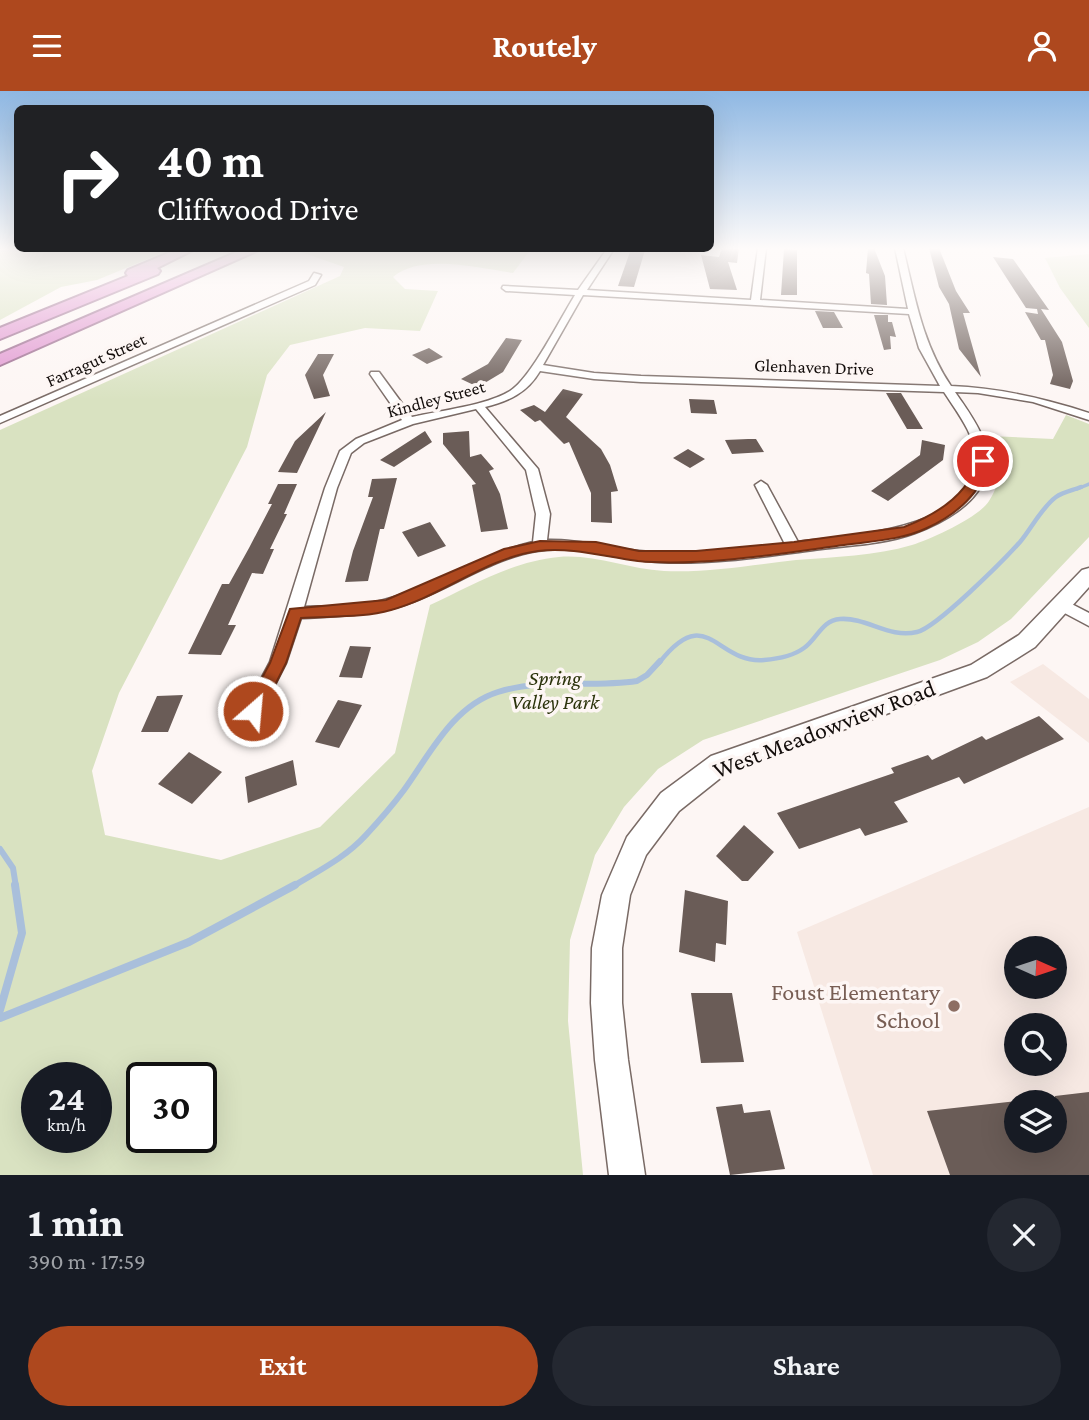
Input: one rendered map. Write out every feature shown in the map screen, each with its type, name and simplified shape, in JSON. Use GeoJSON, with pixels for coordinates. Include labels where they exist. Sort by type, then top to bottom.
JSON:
{"type":"FeatureCollection","features":[{"type":"Feature","properties":{"kind":"highway"},"geometry":{"type":"LineString","coordinates":[[0,334],[83,299]]}},
{"type":"Feature","properties":{"kind":"highway"},"geometry":{"type":"LineString","coordinates":[[0,360],[141,299]]}},
{"type":"Feature","properties":{"kind":"street","name":"Farragut Street"},"geometry":{"type":"LineString","coordinates":[[0,420],[277,299]]}},
{"type":"Feature","properties":{"kind":"street","name":"Kindley Street"},"geometry":{"type":"LineString","coordinates":[[253,711],[278,663],[331,488],[346,451],[360,441],[409,421],[480,406],[516,392],[528,381],[577,299]]}},
{"type":"Feature","properties":{"kind":"street"},"geometry":{"type":"LineString","coordinates":[[685,299],[914,312]]}},
{"type":"Feature","properties":{"kind":"street"},"geometry":{"type":"LineString","coordinates":[[755,303],[756,299]]}},
{"type":"Feature","properties":{"kind":"street"},"geometry":{"type":"LineString","coordinates":[[295,613],[388,605],[509,553],[540,546],[596,547],[639,556],[696,556],[794,547],[906,531],[925,524],[965,497],[980,474],[983,461],[975,435],[929,360],[911,299]]}},
{"type":"Feature","properties":{"kind":"street","name":"Glenhaven Drive"},"geometry":{"type":"LineString","coordinates":[[535,367],[594,376],[641,379],[946,388],[1012,394],[1084,415]]}},
{"type":"Feature","properties":{"kind":"street"},"geometry":{"type":"LineString","coordinates":[[375,374],[409,421]]}},
{"type":"Feature","properties":{"kind":"street"},"geometry":{"type":"LineString","coordinates":[[1084,415],[1089,405]]}},
{"type":"Feature","properties":{"kind":"street"},"geometry":{"type":"LineString","coordinates":[[480,406],[532,469],[543,514],[540,546]]}},
{"type":"Feature","properties":{"kind":"street"},"geometry":{"type":"LineString","coordinates":[[761,485],[794,547]]}},
{"type":"Feature","properties":{"kind":"street","name":"West Meadowview Road"},"geometry":{"type":"LineString","coordinates":[[627,1175],[606,994],[607,940],[614,898],[624,869],[640,838],[662,809],[690,783],[720,764],[979,671],[1027,641],[1089,575]]}},
{"type":"Feature","properties":{"kind":"street"},"geometry":{"type":"LineString","coordinates":[[1062,605],[1089,620]]}},
{"type":"Feature","properties":{"kind":"shaded area"},"geometry":{"type":"Polygon","coordinates":[[[1043,664],[1089,699],[1089,743],[1010,682],[1043,664]]]}},
{"type":"Feature","properties":{"kind":"shaded area","name":"Foust Elementary School"},"geometry":{"type":"Polygon","coordinates":[[[1089,807],[1089,1175],[873,1175],[797,932],[1089,807]]]}},
{"type":"Feature","properties":{"kind":"green space"},"geometry":{"type":"Polygon","coordinates":[[[0,299],[40,299],[0,320],[0,299]]]}},
{"type":"Feature","properties":{"kind":"green space","name":"Spring Valley Park"},"geometry":{"type":"Polygon","coordinates":[[[290,299],[435,299],[420,331],[365,328],[290,345],[267,375],[247,447],[119,693],[92,771],[105,835],[221,860],[320,827],[395,753],[430,605],[493,575],[542,559],[572,557],[651,570],[697,571],[898,549],[942,533],[965,521],[989,501],[998,477],[996,452],[990,436],[1053,439],[1066,415],[1089,424],[1089,537],[1011,619],[978,642],[940,660],[703,740],[658,769],[624,807],[595,855],[570,940],[568,1021],[583,1175],[0,1175],[0,430],[290,299]]]}},
{"type":"Feature","properties":{"kind":"green space"},"geometry":{"type":"Polygon","coordinates":[[[1068,299],[1089,299],[1089,328],[1068,299]]]}},
{"type":"Feature","properties":{"kind":"building"},"geometry":{"type":"Polygon","coordinates":[[[871,299],[887,299],[887,305],[871,304],[871,299]]]}},
{"type":"Feature","properties":{"kind":"building"},"geometry":{"type":"Polygon","coordinates":[[[946,299],[961,299],[970,313],[963,313],[981,377],[959,349],[946,299]]]}},
{"type":"Feature","properties":{"kind":"building"},"geometry":{"type":"Polygon","coordinates":[[[1020,299],[1041,299],[1049,310],[1041,309],[1062,342],[1073,381],[1070,389],[1050,384],[1053,375],[1045,340],[1041,340],[1025,312],[1038,314],[1037,309],[1026,308],[1020,299]]]}},
{"type":"Feature","properties":{"kind":"building"},"geometry":{"type":"Polygon","coordinates":[[[815,311],[834,312],[843,328],[823,328],[815,311]]]}},
{"type":"Feature","properties":{"kind":"building"},"geometry":{"type":"Polygon","coordinates":[[[874,315],[888,315],[888,322],[892,322],[896,337],[890,336],[891,349],[884,350],[874,315]]]}},
{"type":"Feature","properties":{"kind":"building"},"geometry":{"type":"Polygon","coordinates":[[[506,338],[522,340],[503,372],[478,387],[461,379],[488,364],[506,338]]]}},
{"type":"Feature","properties":{"kind":"building"},"geometry":{"type":"Polygon","coordinates":[[[429,348],[443,357],[427,364],[412,355],[429,348]]]}},
{"type":"Feature","properties":{"kind":"building"},"geometry":{"type":"Polygon","coordinates":[[[318,354],[334,354],[323,375],[330,396],[314,399],[305,375],[318,354]]]}},
{"type":"Feature","properties":{"kind":"building"},"geometry":{"type":"Polygon","coordinates":[[[563,389],[583,394],[566,417],[601,449],[610,465],[618,491],[611,492],[612,523],[591,522],[591,493],[569,442],[564,444],[540,420],[535,422],[520,410],[534,405],[545,412],[563,389]]]}},
{"type":"Feature","properties":{"kind":"building"},"geometry":{"type":"Polygon","coordinates":[[[886,393],[901,393],[923,429],[907,429],[886,393]]]}},
{"type":"Feature","properties":{"kind":"building"},"geometry":{"type":"Polygon","coordinates":[[[689,399],[714,400],[717,414],[691,413],[689,399]]]}},
{"type":"Feature","properties":{"kind":"building"},"geometry":{"type":"Polygon","coordinates":[[[326,412],[297,473],[278,472],[295,441],[326,412]]]}},
{"type":"Feature","properties":{"kind":"building"},"geometry":{"type":"Polygon","coordinates":[[[425,431],[432,442],[394,467],[380,460],[425,431]]]}},
{"type":"Feature","properties":{"kind":"building"},"geometry":{"type":"Polygon","coordinates":[[[469,431],[470,457],[481,454],[494,469],[489,471],[500,494],[508,529],[481,532],[472,485],[476,484],[443,444],[443,433],[469,431]]]}},
{"type":"Feature","properties":{"kind":"building"},"geometry":{"type":"Polygon","coordinates":[[[756,439],[764,452],[732,454],[725,440],[756,439]]]}},
{"type":"Feature","properties":{"kind":"building"},"geometry":{"type":"Polygon","coordinates":[[[922,440],[945,445],[943,460],[888,501],[871,491],[920,455],[922,440]]]}},
{"type":"Feature","properties":{"kind":"building"},"geometry":{"type":"Polygon","coordinates":[[[688,449],[705,459],[690,468],[673,458],[688,449]]]}},
{"type":"Feature","properties":{"kind":"building"},"geometry":{"type":"Polygon","coordinates":[[[397,478],[384,529],[380,529],[368,581],[345,582],[353,551],[373,497],[368,497],[372,479],[397,478]]]}},
{"type":"Feature","properties":{"kind":"building"},"geometry":{"type":"Polygon","coordinates":[[[278,484],[297,484],[284,514],[287,514],[270,549],[274,549],[263,574],[252,573],[228,625],[236,625],[221,655],[188,654],[222,584],[229,584],[249,548],[272,504],[268,504],[278,484]]]}},
{"type":"Feature","properties":{"kind":"building"},"geometry":{"type":"Polygon","coordinates":[[[430,522],[446,546],[418,557],[402,532],[430,522]]]}},
{"type":"Feature","properties":{"kind":"building"},"geometry":{"type":"Polygon","coordinates":[[[350,646],[371,647],[362,678],[339,677],[350,646]]]}},
{"type":"Feature","properties":{"kind":"building"},"geometry":{"type":"Polygon","coordinates":[[[183,695],[168,732],[141,732],[157,696],[183,695]]]}},
{"type":"Feature","properties":{"kind":"building"},"geometry":{"type":"Polygon","coordinates":[[[338,700],[362,705],[339,748],[315,742],[338,700]]]}},
{"type":"Feature","properties":{"kind":"building"},"geometry":{"type":"Polygon","coordinates":[[[1039,716],[1064,739],[964,784],[959,777],[894,802],[908,822],[865,836],[860,828],[799,849],[777,813],[894,773],[891,768],[928,755],[932,760],[982,736],[986,740],[1039,716]]]}},
{"type":"Feature","properties":{"kind":"building"},"geometry":{"type":"Polygon","coordinates":[[[189,752],[222,772],[192,804],[158,784],[189,752]]]}},
{"type":"Feature","properties":{"kind":"building"},"geometry":{"type":"Polygon","coordinates":[[[293,760],[297,785],[248,803],[245,777],[293,760]]]}},
{"type":"Feature","properties":{"kind":"building"},"geometry":{"type":"Polygon","coordinates":[[[744,825],[774,852],[748,881],[742,881],[716,856],[744,825]]]}},
{"type":"Feature","properties":{"kind":"building"},"geometry":{"type":"Polygon","coordinates":[[[685,890],[728,901],[726,945],[716,943],[715,962],[679,952],[685,890]]]}},
{"type":"Feature","properties":{"kind":"building"},"geometry":{"type":"Polygon","coordinates":[[[691,993],[732,993],[744,1062],[701,1063],[691,993]]]}},
{"type":"Feature","properties":{"kind":"building"},"geometry":{"type":"Polygon","coordinates":[[[1089,1092],[1089,1175],[950,1175],[927,1111],[1004,1102],[1004,1153],[1067,1153],[1067,1095],[1089,1092]]]}},
{"type":"Feature","properties":{"kind":"building"},"geometry":{"type":"Polygon","coordinates":[[[742,1104],[744,1113],[770,1110],[785,1169],[730,1175],[716,1107],[742,1104]]]}},
{"type":"Feature","properties":{"kind":"waterway"},"geometry":{"type":"LineString","coordinates":[[1077,489],[1089,484]]}},
{"type":"Feature","properties":{"kind":"waterway"},"geometry":{"type":"LineString","coordinates":[[659,663],[675,645],[689,637],[701,636],[748,659],[764,660],[785,657],[800,651],[834,620],[850,619],[897,633],[917,632],[954,607],[985,577],[1020,542],[1051,501],[1081,487]]}},
{"type":"Feature","properties":{"kind":"waterway"},"geometry":{"type":"LineString","coordinates":[[292,887],[331,864],[358,843],[381,819],[455,720],[482,699],[498,692],[532,685],[637,681],[660,661]]}},
{"type":"Feature","properties":{"kind":"waterway"},"geometry":{"type":"LineString","coordinates":[[0,849],[13,868],[16,887]]}},
{"type":"Feature","properties":{"kind":"waterway"},"geometry":{"type":"LineString","coordinates":[[0,1010],[22,933],[15,885]]}},
{"type":"Feature","properties":{"kind":"waterway"},"geometry":{"type":"LineString","coordinates":[[0,1018],[189,942],[295,885]]}},
{"type":"Feature","properties":{"kind":"place","name":"Foust Elementary School"},"geometry":{"type":"Point","coordinates":[954,1006]}},
{"type":"Feature","properties":{"kind":"route"},"geometry":{"type":"LineString","coordinates":[[253,711],[278,663],[295,613],[388,605],[509,553],[540,546],[596,547],[639,556],[696,556],[794,547],[906,531],[925,524],[954,507],[974,486],[983,461]]}}]}
